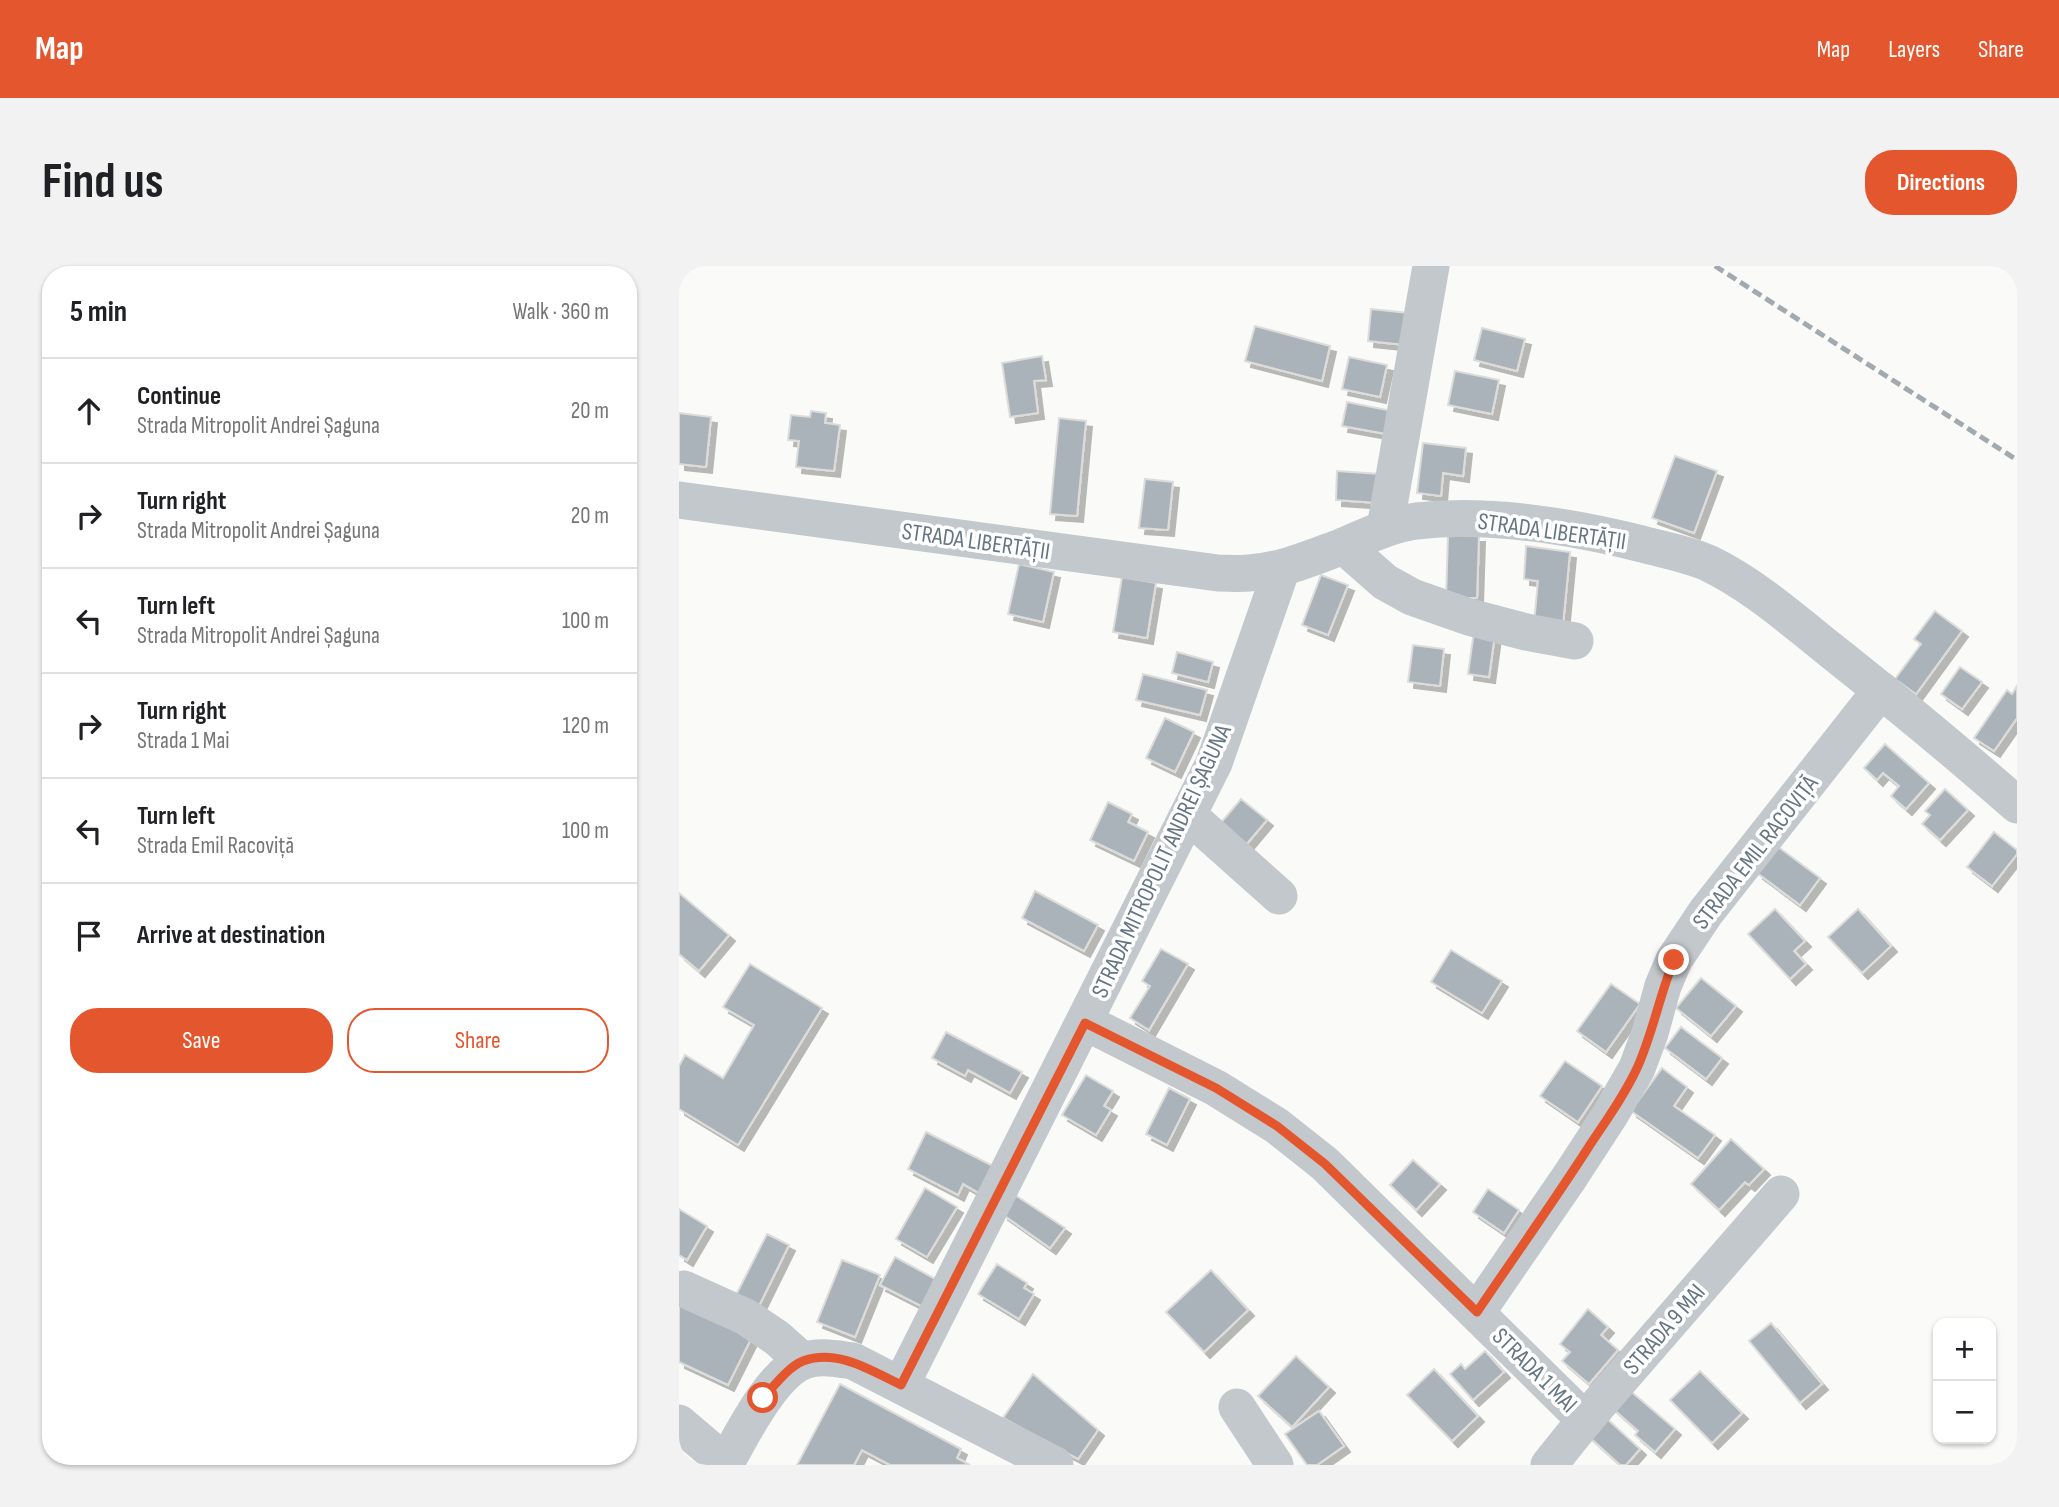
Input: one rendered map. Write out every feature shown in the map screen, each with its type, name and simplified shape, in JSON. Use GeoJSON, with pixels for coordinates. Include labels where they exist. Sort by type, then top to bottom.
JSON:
{"type":"FeatureCollection","features":[{"type":"Feature","properties":{"kind":"street"},"geometry":{"type":"LineString","coordinates":[[1385,528],[1431,266]]}},
{"type":"Feature","properties":{"kind":"street","name":"STRADA LIBERTĂȚII"},"geometry":{"type":"LineString","coordinates":[[679,500],[1218,573],[1249,573],[1282,568],[1385,528],[1434,520],[1514,522],[1568,528],[1619,539],[1707,563],[1741,582],[1939,736],[2017,805]]}},
{"type":"Feature","properties":{"kind":"street"},"geometry":{"type":"LineString","coordinates":[[1344,546],[1385,582],[1412,597],[1503,626],[1575,641]]}},
{"type":"Feature","properties":{"kind":"street","name":"STRADA MITROPOLIT ANDREI ȘAGUNA"},"geometry":{"type":"LineString","coordinates":[[901,1385],[1214,763],[1282,568]]}},
{"type":"Feature","properties":{"kind":"street","name":"STRADA EMIL RACOVIȚĂ"},"geometry":{"type":"LineString","coordinates":[[1477,1312],[1571,1175],[1637,1068],[1674,960],[1706,912],[1881,690]]}},
{"type":"Feature","properties":{"kind":"street"},"geometry":{"type":"LineString","coordinates":[[1188,815],[1279,896]]}},
{"type":"Feature","properties":{"kind":"street","name":"STRADA 1 MAI"},"geometry":{"type":"LineString","coordinates":[[1085,1023],[1216,1088],[1277,1126],[1325,1164],[1585,1420]]}},
{"type":"Feature","properties":{"kind":"street","name":"STRADA 9 MAI"},"geometry":{"type":"LineString","coordinates":[[1549,1465],[1781,1194]]}},
{"type":"Feature","properties":{"kind":"street"},"geometry":{"type":"LineString","coordinates":[[684,1289],[746,1317],[778,1338],[803,1361]]}},
{"type":"Feature","properties":{"kind":"street"},"geometry":{"type":"LineString","coordinates":[[679,1423],[725,1464],[763,1398],[783,1377],[803,1361],[827,1357],[853,1362],[1055,1465]]}},
{"type":"Feature","properties":{"kind":"street"},"geometry":{"type":"LineString","coordinates":[[1237,1407],[1275,1465]]}},
{"type":"Feature","properties":{"kind":"building"},"geometry":{"type":"Polygon","coordinates":[[[1371,309],[1408,313],[1405,345],[1368,341],[1371,309]]]}},
{"type":"Feature","properties":{"kind":"building"},"geometry":{"type":"Polygon","coordinates":[[[1255,326],[1330,346],[1322,381],[1245,361],[1255,326]]]}},
{"type":"Feature","properties":{"kind":"building"},"geometry":{"type":"Polygon","coordinates":[[[1482,328],[1525,339],[1517,371],[1474,360],[1482,328]]]}},
{"type":"Feature","properties":{"kind":"building"},"geometry":{"type":"Polygon","coordinates":[[[1042,356],[1046,380],[1034,381],[1038,413],[1010,417],[1002,363],[1042,356]]]}},
{"type":"Feature","properties":{"kind":"building"},"geometry":{"type":"Polygon","coordinates":[[[1349,357],[1387,365],[1380,397],[1342,389],[1349,357]]]}},
{"type":"Feature","properties":{"kind":"building"},"geometry":{"type":"Polygon","coordinates":[[[1455,371],[1499,380],[1492,414],[1448,405],[1455,371]]]}},
{"type":"Feature","properties":{"kind":"building"},"geometry":{"type":"Polygon","coordinates":[[[1347,402],[1397,412],[1392,435],[1342,426],[1347,402]]]}},
{"type":"Feature","properties":{"kind":"building"},"geometry":{"type":"Polygon","coordinates":[[[811,411],[826,413],[825,423],[840,425],[834,471],[796,467],[799,441],[788,440],[791,415],[810,417],[811,411]]]}},
{"type":"Feature","properties":{"kind":"building"},"geometry":{"type":"Polygon","coordinates":[[[679,413],[711,417],[706,467],[679,464],[679,413]]]}},
{"type":"Feature","properties":{"kind":"building"},"geometry":{"type":"Polygon","coordinates":[[[1059,418],[1086,421],[1077,516],[1050,514],[1059,418]]]}},
{"type":"Feature","properties":{"kind":"building"},"geometry":{"type":"Polygon","coordinates":[[[1423,443],[1466,448],[1463,476],[1443,473],[1441,496],[1417,493],[1423,443]]]}},
{"type":"Feature","properties":{"kind":"building"},"geometry":{"type":"Polygon","coordinates":[[[1675,456],[1717,471],[1694,533],[1652,518],[1675,456]]]}},
{"type":"Feature","properties":{"kind":"building"},"geometry":{"type":"Polygon","coordinates":[[[1337,471],[1380,474],[1378,503],[1336,500],[1337,471]]]}},
{"type":"Feature","properties":{"kind":"building"},"geometry":{"type":"Polygon","coordinates":[[[1145,479],[1173,482],[1168,530],[1139,528],[1145,479]]]}},
{"type":"Feature","properties":{"kind":"building"},"geometry":{"type":"Polygon","coordinates":[[[1448,536],[1479,536],[1477,598],[1446,598],[1448,536]]]}},
{"type":"Feature","properties":{"kind":"building"},"geometry":{"type":"Polygon","coordinates":[[[1526,546],[1570,552],[1563,625],[1534,623],[1538,581],[1524,579],[1526,546]]]}},
{"type":"Feature","properties":{"kind":"building"},"geometry":{"type":"Polygon","coordinates":[[[1019,564],[1054,572],[1043,622],[1008,614],[1019,564]]]}},
{"type":"Feature","properties":{"kind":"building"},"geometry":{"type":"Polygon","coordinates":[[[1321,575],[1348,585],[1328,635],[1302,625],[1321,575]]]}},
{"type":"Feature","properties":{"kind":"building"},"geometry":{"type":"Polygon","coordinates":[[[1122,577],[1156,583],[1147,638],[1113,632],[1122,577]]]}},
{"type":"Feature","properties":{"kind":"building"},"geometry":{"type":"Polygon","coordinates":[[[1935,611],[1962,631],[1916,694],[1895,679],[1921,644],[1914,639],[1935,611]]]}},
{"type":"Feature","properties":{"kind":"building"},"geometry":{"type":"Polygon","coordinates":[[[1474,631],[1495,634],[1489,677],[1468,674],[1474,631]]]}},
{"type":"Feature","properties":{"kind":"building"},"geometry":{"type":"Polygon","coordinates":[[[1413,645],[1444,649],[1440,686],[1408,682],[1413,645]]]}},
{"type":"Feature","properties":{"kind":"building"},"geometry":{"type":"Polygon","coordinates":[[[1177,652],[1213,662],[1208,682],[1172,673],[1177,652]]]}},
{"type":"Feature","properties":{"kind":"building"},"geometry":{"type":"Polygon","coordinates":[[[1960,667],[1982,682],[1962,709],[1941,694],[1960,667]]]}},
{"type":"Feature","properties":{"kind":"building"},"geometry":{"type":"Polygon","coordinates":[[[1143,674],[1207,690],[1200,715],[1136,700],[1143,674]]]}},
{"type":"Feature","properties":{"kind":"building"},"geometry":{"type":"Polygon","coordinates":[[[2017,686],[2017,718],[1994,751],[1974,738],[2007,690],[2012,694],[2017,686]]]}},
{"type":"Feature","properties":{"kind":"building"},"geometry":{"type":"Polygon","coordinates":[[[1165,718],[1194,732],[1175,772],[1146,758],[1165,718]]]}},
{"type":"Feature","properties":{"kind":"building"},"geometry":{"type":"Polygon","coordinates":[[[1885,744],[1929,783],[1906,809],[1891,796],[1899,786],[1883,773],[1877,780],[1864,768],[1885,744]]]}},
{"type":"Feature","properties":{"kind":"building"},"geometry":{"type":"Polygon","coordinates":[[[1945,789],[1968,810],[1940,840],[1922,824],[1930,815],[1925,811],[1945,789]]]}},
{"type":"Feature","properties":{"kind":"building"},"geometry":{"type":"Polygon","coordinates":[[[1241,799],[1267,820],[1245,846],[1219,825],[1241,799]]]}},
{"type":"Feature","properties":{"kind":"building"},"geometry":{"type":"Polygon","coordinates":[[[1108,802],[1132,814],[1128,822],[1148,832],[1134,861],[1090,840],[1108,802]]]}},
{"type":"Feature","properties":{"kind":"building"},"geometry":{"type":"Polygon","coordinates":[[[1994,832],[2017,850],[2017,854],[1992,886],[1967,867],[1994,832]]]}},
{"type":"Feature","properties":{"kind":"building"},"geometry":{"type":"Polygon","coordinates":[[[1777,846],[1820,878],[1800,905],[1757,873],[1777,846]]]}},
{"type":"Feature","properties":{"kind":"building"},"geometry":{"type":"Polygon","coordinates":[[[1035,891],[1098,925],[1084,951],[1022,918],[1035,891]]]}},
{"type":"Feature","properties":{"kind":"building"},"geometry":{"type":"Polygon","coordinates":[[[679,893],[729,935],[699,971],[679,954],[679,893]]]}},
{"type":"Feature","properties":{"kind":"building"},"geometry":{"type":"Polygon","coordinates":[[[1775,909],[1805,941],[1794,951],[1806,964],[1790,979],[1748,934],[1775,909]]]}},
{"type":"Feature","properties":{"kind":"building"},"geometry":{"type":"Polygon","coordinates":[[[1858,909],[1891,946],[1862,973],[1828,937],[1858,909]]]}},
{"type":"Feature","properties":{"kind":"building"},"geometry":{"type":"Polygon","coordinates":[[[1161,949],[1188,964],[1149,1030],[1130,1018],[1150,986],[1142,981],[1161,949]]]}},
{"type":"Feature","properties":{"kind":"building"},"geometry":{"type":"Polygon","coordinates":[[[1451,950],[1502,981],[1482,1013],[1431,982],[1451,950]]]}},
{"type":"Feature","properties":{"kind":"building"},"geometry":{"type":"Polygon","coordinates":[[[750,964],[822,1008],[738,1145],[679,1109],[679,1066],[685,1055],[723,1078],[754,1025],[723,1007],[750,964]]]}},
{"type":"Feature","properties":{"kind":"building"},"geometry":{"type":"Polygon","coordinates":[[[1701,978],[1736,1006],[1711,1036],[1676,1008],[1701,978]]]}},
{"type":"Feature","properties":{"kind":"building"},"geometry":{"type":"Polygon","coordinates":[[[1611,984],[1640,1004],[1606,1052],[1577,1031],[1611,984]]]}},
{"type":"Feature","properties":{"kind":"building"},"geometry":{"type":"Polygon","coordinates":[[[1681,1027],[1722,1058],[1706,1079],[1665,1048],[1681,1027]]]}},
{"type":"Feature","properties":{"kind":"building"},"geometry":{"type":"Polygon","coordinates":[[[946,1032],[1022,1072],[1010,1093],[968,1070],[965,1076],[932,1058],[946,1032]]]}},
{"type":"Feature","properties":{"kind":"building"},"geometry":{"type":"Polygon","coordinates":[[[1565,1061],[1602,1086],[1578,1122],[1540,1096],[1565,1061]]]}},
{"type":"Feature","properties":{"kind":"building"},"geometry":{"type":"Polygon","coordinates":[[[1662,1068],[1687,1087],[1674,1106],[1715,1135],[1698,1158],[1631,1111],[1662,1068]]]}},
{"type":"Feature","properties":{"kind":"building"},"geometry":{"type":"Polygon","coordinates":[[[1086,1075],[1113,1091],[1104,1106],[1111,1110],[1096,1135],[1062,1115],[1086,1075]]]}},
{"type":"Feature","properties":{"kind":"building"},"geometry":{"type":"Polygon","coordinates":[[[1169,1088],[1190,1099],[1167,1145],[1146,1134],[1169,1088]]]}},
{"type":"Feature","properties":{"kind":"building"},"geometry":{"type":"Polygon","coordinates":[[[926,1132],[993,1166],[979,1193],[963,1184],[958,1195],[908,1169],[926,1132]]]}},
{"type":"Feature","properties":{"kind":"building"},"geometry":{"type":"Polygon","coordinates":[[[1731,1139],[1764,1169],[1749,1185],[1745,1182],[1719,1210],[1691,1184],[1731,1139]]]}},
{"type":"Feature","properties":{"kind":"building"},"geometry":{"type":"Polygon","coordinates":[[[1413,1160],[1440,1184],[1416,1210],[1390,1185],[1413,1160]]]}},
{"type":"Feature","properties":{"kind":"building"},"geometry":{"type":"Polygon","coordinates":[[[925,1188],[957,1207],[927,1257],[896,1239],[925,1188]]]}},
{"type":"Feature","properties":{"kind":"building"},"geometry":{"type":"Polygon","coordinates":[[[1488,1189],[1519,1210],[1504,1233],[1473,1212],[1488,1189]]]}},
{"type":"Feature","properties":{"kind":"building"},"geometry":{"type":"Polygon","coordinates":[[[1015,1195],[1065,1228],[1050,1248],[1002,1214],[1015,1195]]]}},
{"type":"Feature","properties":{"kind":"building"},"geometry":{"type":"Polygon","coordinates":[[[679,1209],[707,1226],[687,1260],[679,1255],[679,1209]]]}},
{"type":"Feature","properties":{"kind":"building"},"geometry":{"type":"Polygon","coordinates":[[[767,1234],[789,1245],[757,1310],[734,1299],[767,1234]]]}},
{"type":"Feature","properties":{"kind":"building"},"geometry":{"type":"Polygon","coordinates":[[[895,1257],[939,1281],[925,1308],[880,1285],[895,1257]]]}},
{"type":"Feature","properties":{"kind":"building"},"geometry":{"type":"Polygon","coordinates":[[[842,1260],[880,1275],[855,1337],[817,1322],[842,1260]]]}},
{"type":"Feature","properties":{"kind":"building"},"geometry":{"type":"Polygon","coordinates":[[[997,1264],[1027,1283],[1024,1288],[1034,1294],[1019,1319],[978,1294],[997,1264]]]}},
{"type":"Feature","properties":{"kind":"building"},"geometry":{"type":"Polygon","coordinates":[[[1211,1270],[1248,1310],[1204,1352],[1166,1312],[1211,1270]]]}},
{"type":"Feature","properties":{"kind":"building"},"geometry":{"type":"Polygon","coordinates":[[[679,1296],[754,1333],[728,1385],[679,1362],[679,1296]]]}},
{"type":"Feature","properties":{"kind":"building"},"geometry":{"type":"Polygon","coordinates":[[[1588,1309],[1608,1327],[1601,1335],[1618,1350],[1589,1384],[1562,1361],[1570,1352],[1560,1344],[1588,1309]]]}},
{"type":"Feature","properties":{"kind":"building"},"geometry":{"type":"Polygon","coordinates":[[[1771,1323],[1822,1384],[1800,1403],[1749,1341],[1771,1323]]]}},
{"type":"Feature","properties":{"kind":"building"},"geometry":{"type":"Polygon","coordinates":[[[1485,1351],[1504,1372],[1473,1400],[1450,1374],[1461,1364],[1465,1369],[1485,1351]]]}},
{"type":"Feature","properties":{"kind":"building"},"geometry":{"type":"Polygon","coordinates":[[[1296,1356],[1329,1387],[1292,1427],[1258,1396],[1296,1356]]]}},
{"type":"Feature","properties":{"kind":"building"},"geometry":{"type":"Polygon","coordinates":[[[1434,1369],[1478,1416],[1452,1441],[1407,1395],[1434,1369]]]}},
{"type":"Feature","properties":{"kind":"building"},"geometry":{"type":"Polygon","coordinates":[[[1700,1371],[1742,1413],[1712,1443],[1670,1400],[1700,1371]]]}},
{"type":"Feature","properties":{"kind":"building"},"geometry":{"type":"Polygon","coordinates":[[[1033,1374],[1098,1430],[1078,1459],[1003,1418],[1033,1374]]]}},
{"type":"Feature","properties":{"kind":"building"},"geometry":{"type":"Polygon","coordinates":[[[840,1384],[961,1449],[957,1458],[970,1465],[890,1465],[862,1450],[854,1465],[797,1465],[840,1384]]]}},
{"type":"Feature","properties":{"kind":"building"},"geometry":{"type":"Polygon","coordinates":[[[1627,1388],[1675,1429],[1655,1452],[1635,1435],[1638,1431],[1611,1407],[1627,1388]]]}},
{"type":"Feature","properties":{"kind":"building"},"geometry":{"type":"Polygon","coordinates":[[[1319,1411],[1344,1446],[1317,1465],[1307,1465],[1285,1434],[1319,1411]]]}},
{"type":"Feature","properties":{"kind":"building"},"geometry":{"type":"Polygon","coordinates":[[[1604,1416],[1640,1449],[1626,1465],[1620,1465],[1587,1435],[1604,1416]]]}},
{"type":"Feature","properties":{"kind":"railway"},"geometry":{"type":"LineString","coordinates":[[1715,266],[2017,460]]}},
{"type":"Feature","properties":{"kind":"route"},"geometry":{"type":"LineString","coordinates":[[763,1398],[803,1361],[827,1357],[853,1362],[901,1385],[1085,1023],[1216,1088],[1277,1126],[1325,1164],[1477,1312],[1571,1175],[1637,1068],[1674,960]]}}]}
